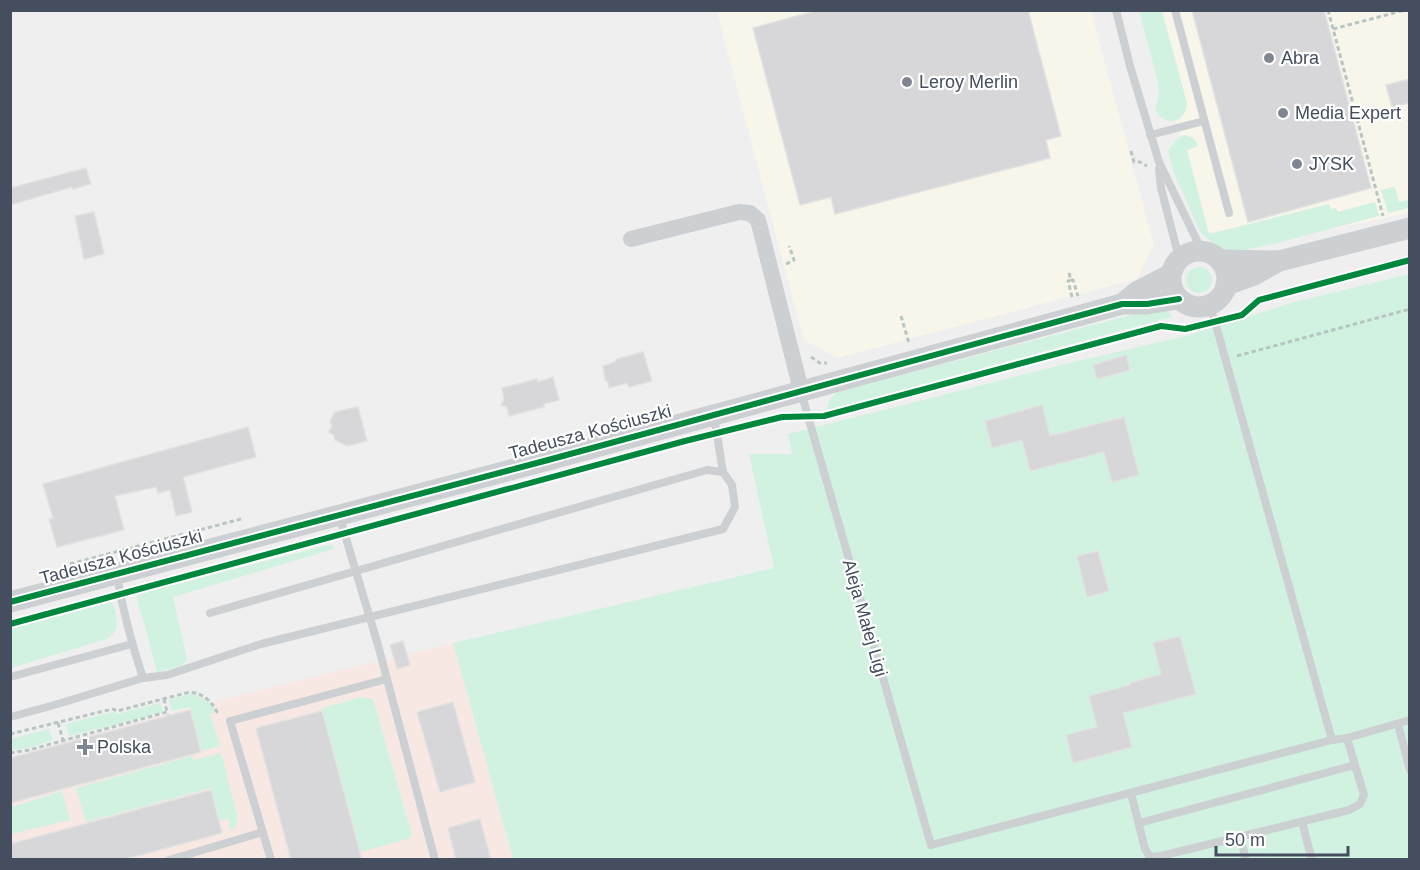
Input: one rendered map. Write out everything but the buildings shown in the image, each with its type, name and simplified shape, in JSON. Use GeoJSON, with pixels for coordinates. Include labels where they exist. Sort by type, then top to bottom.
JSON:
{"type":"FeatureCollection","features":[{"type":"Feature","properties":{"kind":"street"},"geometry":{"type":"LineString","coordinates":[[631,238],[744,211],[754,216],[758,220],[767,253],[801,390]]}},
{"type":"Feature","properties":{"kind":"street"},"geometry":{"type":"LineString","coordinates":[[1226,285],[1254,275],[1279,261],[1410,228]]}},
{"type":"Feature","properties":{"kind":"street"},"geometry":{"type":"LineString","coordinates":[[1211,256],[1226,272],[1226,285],[1223,293],[1209,305],[1199,307],[1188,305],[1179,299],[1172,288],[1174,267],[1189,252],[1279,261]]}},
{"type":"Feature","properties":{"kind":"street","name":"Tadeusza Kościuszki"},"geometry":{"type":"LineString","coordinates":[[1122,304],[1174,267]]}},
{"type":"Feature","properties":{"kind":"street","name":"Tadeusza Kościuszki"},"geometry":{"type":"LineString","coordinates":[[10,602],[1122,304],[1147,304],[1179,299]]}},
{"type":"Feature","properties":{"kind":"lane"},"geometry":{"type":"LineString","coordinates":[[1116,10],[1159,162],[1211,256]]}},
{"type":"Feature","properties":{"kind":"lane"},"geometry":{"type":"LineString","coordinates":[[1175,10],[1228,213]]}},
{"type":"Feature","properties":{"kind":"lane"},"geometry":{"type":"LineString","coordinates":[[1150,135],[1204,121]]}},
{"type":"Feature","properties":{"kind":"lane"},"geometry":{"type":"LineString","coordinates":[[1159,162],[1161,188],[1177,250],[1174,267]]}},
{"type":"Feature","properties":{"kind":"lane"},"geometry":{"type":"LineString","coordinates":[[1209,305],[1332,740]]}},
{"type":"Feature","properties":{"kind":"lane","name":"Aleja Małej Ligi"},"geometry":{"type":"LineString","coordinates":[[801,390],[931,845],[1131,793]]}},
{"type":"Feature","properties":{"kind":"lane"},"geometry":{"type":"LineString","coordinates":[[10,717],[143,678],[167,675],[261,644],[723,528],[735,507],[732,485],[723,472],[713,414]]}},
{"type":"Feature","properties":{"kind":"lane"},"geometry":{"type":"LineString","coordinates":[[210,613],[707,470],[723,472]]}},
{"type":"Feature","properties":{"kind":"lane"},"geometry":{"type":"LineString","coordinates":[[339,514],[370,617],[435,860]]}},
{"type":"Feature","properties":{"kind":"lane"},"geometry":{"type":"LineString","coordinates":[[117,573],[132,644],[143,678]]}},
{"type":"Feature","properties":{"kind":"lane"},"geometry":{"type":"LineString","coordinates":[[10,677],[132,644]]}},
{"type":"Feature","properties":{"kind":"lane"},"geometry":{"type":"LineString","coordinates":[[271,860],[230,721],[387,679]]}},
{"type":"Feature","properties":{"kind":"lane"},"geometry":{"type":"LineString","coordinates":[[1347,738],[1364,795],[1360,804],[1349,810],[1161,856],[1150,856],[1145,849],[1131,793],[1410,720]]}},
{"type":"Feature","properties":{"kind":"lane"},"geometry":{"type":"LineString","coordinates":[[1398,724],[1410,770]]}},
{"type":"Feature","properties":{"kind":"lane"},"geometry":{"type":"LineString","coordinates":[[1138,823],[1355,765]]}},
{"type":"Feature","properties":{"kind":"lane"},"geometry":{"type":"LineString","coordinates":[[1302,822],[1312,860]]}},
{"type":"Feature","properties":{"kind":"lane"},"geometry":{"type":"LineString","coordinates":[[169,860],[263,832]]}},
{"type":"Feature","properties":{"kind":"lane"},"geometry":{"type":"LineString","coordinates":[[1240,837],[1246,860]]}},
{"type":"Feature","properties":{"kind":"path"},"geometry":{"type":"LineString","coordinates":[[1328,10],[1383,217]]}},
{"type":"Feature","properties":{"kind":"path"},"geometry":{"type":"LineString","coordinates":[[1333,29],[1405,10]]}},
{"type":"Feature","properties":{"kind":"path"},"geometry":{"type":"LineString","coordinates":[[1131,151],[1134,162],[1140,162],[1150,170]]}},
{"type":"Feature","properties":{"kind":"path"},"geometry":{"type":"LineString","coordinates":[[786,264],[794,260],[789,246]]}},
{"type":"Feature","properties":{"kind":"path"},"geometry":{"type":"LineString","coordinates":[[1069,273],[1078,294]]}},
{"type":"Feature","properties":{"kind":"path"},"geometry":{"type":"LineString","coordinates":[[1071,280],[1068,281],[1073,299]]}},
{"type":"Feature","properties":{"kind":"path"},"geometry":{"type":"LineString","coordinates":[[1225,359],[1410,309]]}},
{"type":"Feature","properties":{"kind":"path"},"geometry":{"type":"LineString","coordinates":[[901,316],[910,345]]}},
{"type":"Feature","properties":{"kind":"path"},"geometry":{"type":"LineString","coordinates":[[804,351],[820,363],[831,364]]}},
{"type":"Feature","properties":{"kind":"path"},"geometry":{"type":"LineString","coordinates":[[10,734],[113,709],[117,711],[190,692],[212,701],[218,714]]}},
{"type":"Feature","properties":{"kind":"path"},"geometry":{"type":"LineString","coordinates":[[10,753],[63,742],[168,713],[164,699]]}},
{"type":"Feature","properties":{"kind":"path"},"geometry":{"type":"LineString","coordinates":[[58,723],[63,742]]}},
{"type":"Feature","properties":{"kind":"shaded area"},"geometry":{"type":"Polygon","coordinates":[[[717,11],[1091,11],[1154,245],[1137,279],[837,358],[804,340],[717,11]]]}},
{"type":"Feature","properties":{"kind":"shaded area"},"geometry":{"type":"Polygon","coordinates":[[[1145,11],[1409,11],[1409,213],[1246,246],[1220,234],[1207,231],[1145,11]]]}},
{"type":"Feature","properties":{"kind":"shaded area"},"geometry":{"type":"Polygon","coordinates":[[[453,643],[513,859],[11,860],[11,757],[193,707],[453,643]]]}},
{"type":"Feature","properties":{"kind":"green space"},"geometry":{"type":"Polygon","coordinates":[[[1139,11],[1162,11],[1187,103],[1183,115],[1174,121],[1164,119],[1155,110],[1159,95],[1158,82],[1139,11]]]}},
{"type":"Feature","properties":{"kind":"green space"},"geometry":{"type":"Polygon","coordinates":[[[1184,135],[1193,138],[1198,146],[1187,150],[1209,234],[1329,204],[1331,209],[1336,208],[1338,212],[1375,202],[1379,216],[1236,254],[1215,245],[1200,232],[1172,168],[1168,150],[1177,139],[1184,135]]]}},
{"type":"Feature","properties":{"kind":"green space"},"geometry":{"type":"Polygon","coordinates":[[[1393,187],[1399,202],[1409,200],[1409,208],[1388,213],[1381,190],[1393,187]]]}},
{"type":"Feature","properties":{"kind":"green space"},"geometry":{"type":"Polygon","coordinates":[[[1199,267],[1208,271],[1212,280],[1208,289],[1199,293],[1190,289],[1186,280],[1190,271],[1199,267]]]}},
{"type":"Feature","properties":{"kind":"green space"},"geometry":{"type":"Polygon","coordinates":[[[1409,274],[1409,859],[513,859],[453,643],[774,568],[749,454],[792,454],[788,434],[1182,337],[1291,303],[1409,274]]]}},
{"type":"Feature","properties":{"kind":"green space"},"geometry":{"type":"Polygon","coordinates":[[[1166,306],[1172,317],[827,410],[831,399],[840,391],[1166,306]]]}},
{"type":"Feature","properties":{"kind":"green space"},"geometry":{"type":"Polygon","coordinates":[[[332,544],[334,549],[173,597],[187,659],[182,666],[157,672],[136,594],[332,544]]]}},
{"type":"Feature","properties":{"kind":"green space"},"geometry":{"type":"Polygon","coordinates":[[[112,602],[117,622],[115,631],[107,639],[11,668],[11,629],[112,602]]]}},
{"type":"Feature","properties":{"kind":"green space"},"geometry":{"type":"Polygon","coordinates":[[[191,694],[212,704],[215,712],[210,714],[220,746],[202,751],[190,707],[172,711],[169,700],[191,694]]]}},
{"type":"Feature","properties":{"kind":"green space"},"geometry":{"type":"Polygon","coordinates":[[[361,697],[373,699],[412,835],[408,839],[361,852],[322,708],[361,697]]]}},
{"type":"Feature","properties":{"kind":"green space"},"geometry":{"type":"Polygon","coordinates":[[[160,703],[163,712],[69,736],[66,724],[160,703]]]}},
{"type":"Feature","properties":{"kind":"green space"},"geometry":{"type":"Polygon","coordinates":[[[49,729],[53,740],[28,748],[11,750],[11,739],[49,729]]]}},
{"type":"Feature","properties":{"kind":"green space"},"geometry":{"type":"Polygon","coordinates":[[[221,753],[238,818],[236,826],[231,831],[228,819],[220,820],[211,788],[86,822],[76,788],[192,756],[194,760],[221,753]]]}},
{"type":"Feature","properties":{"kind":"green space"},"geometry":{"type":"Polygon","coordinates":[[[62,791],[70,820],[11,834],[11,807],[62,791]]]}},
{"type":"Feature","properties":{"kind":"cycle path"},"geometry":{"type":"LineString","coordinates":[[10,624],[685,441],[782,417],[824,416],[1161,326],[1185,329],[1242,315],[1259,300],[1410,260]]}},
{"type":"Feature","properties":{"kind":"cycle path"},"geometry":{"type":"LineString","coordinates":[[10,602],[548,460],[1122,304],[1147,304],[1179,299]]}},
{"type":"Feature","properties":{"kind":"place","name":"Abra"},"geometry":{"type":"Point","coordinates":[1269,58]}},
{"type":"Feature","properties":{"kind":"place","name":"Leroy Merlin"},"geometry":{"type":"Point","coordinates":[907,82]}},
{"type":"Feature","properties":{"kind":"place","name":"Media Expert"},"geometry":{"type":"Point","coordinates":[1283,113]}},
{"type":"Feature","properties":{"kind":"place","name":"JYSK"},"geometry":{"type":"Point","coordinates":[1297,164]}},
{"type":"Feature","properties":{"kind":"place","name":"Polska"},"geometry":{"type":"Point","coordinates":[85,747]}}]}
